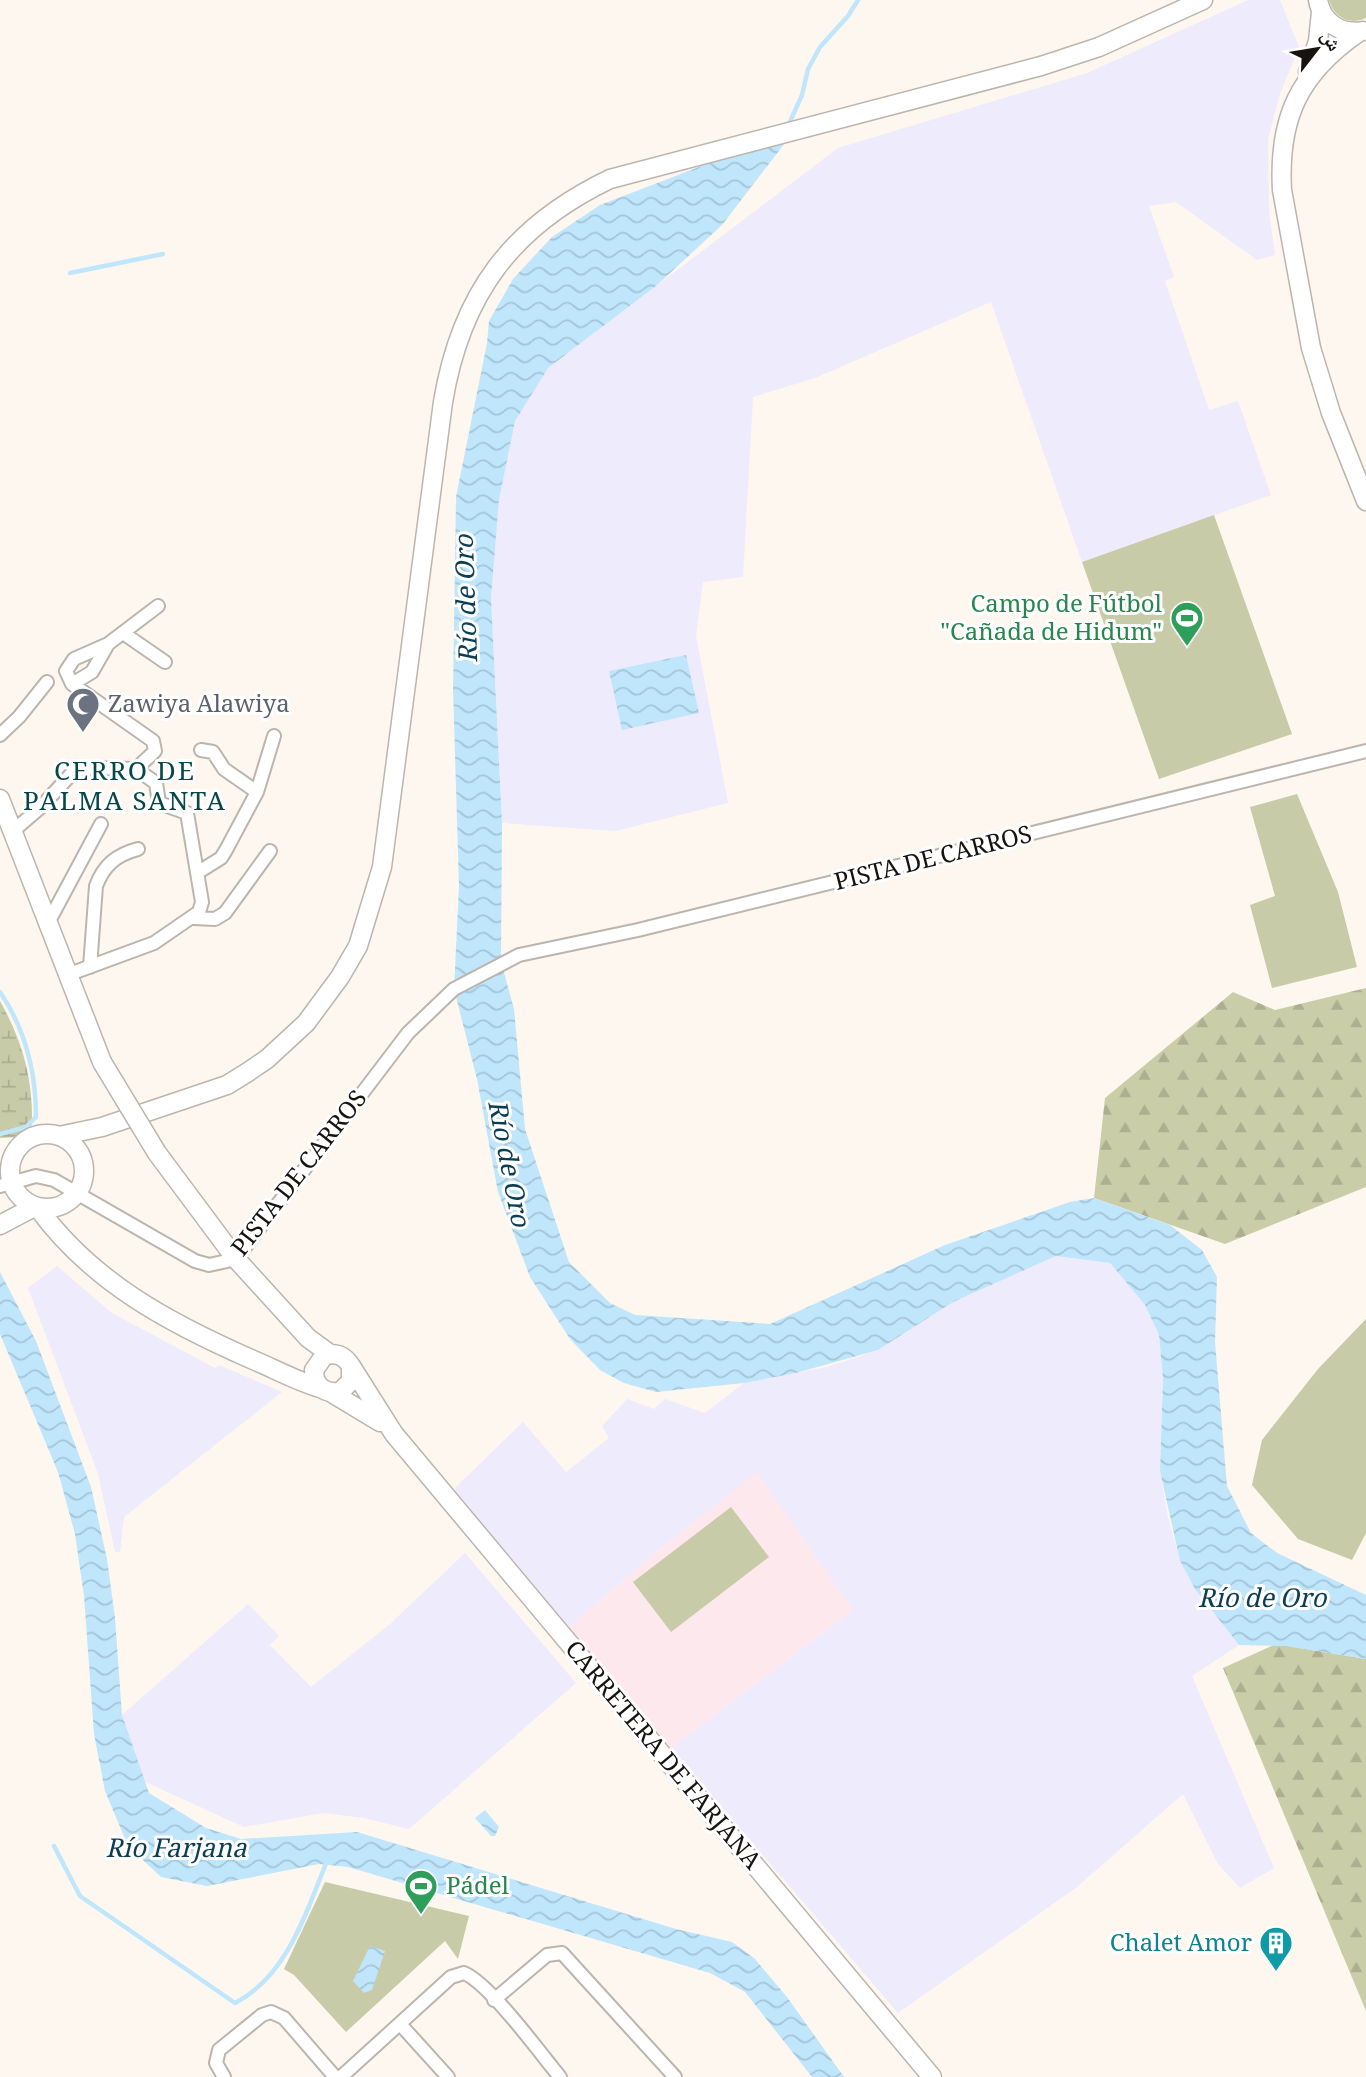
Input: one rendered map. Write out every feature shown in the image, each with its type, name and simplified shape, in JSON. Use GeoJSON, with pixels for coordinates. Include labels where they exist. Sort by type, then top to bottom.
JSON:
{"type":"FeatureCollection","features":[{"type":"Feature","properties":{"kind":"main road"},"geometry":{"type":"LineString","coordinates":[[0,1143],[20,1144],[35,1136],[59,1136],[102,1127],[227,1085],[267,1059],[306,1023],[340,977],[367,924],[382,867],[443,402],[461,327],[491,274],[519,240],[549,213],[610,179],[1041,65],[1099,47],[1203,0]]}},
{"type":"Feature","properties":{"kind":"main road"},"geometry":{"type":"LineString","coordinates":[[1318,4],[1333,26],[1362,31]]}},
{"type":"Feature","properties":{"kind":"main road"},"geometry":{"type":"LineString","coordinates":[[1318,4],[1318,41],[1306,79],[1288,121],[1281,167],[1282,190],[1311,348],[1331,413],[1366,501]]}},
{"type":"Feature","properties":{"kind":"main road"},"geometry":{"type":"LineString","coordinates":[[1306,79],[1330,53],[1362,31]]}},
{"type":"Feature","properties":{"kind":"main road"},"geometry":{"type":"LineString","coordinates":[[0,799],[102,1062],[157,1153],[236,1259],[299,1328],[322,1359]]}},
{"type":"Feature","properties":{"kind":"main road"},"geometry":{"type":"LineString","coordinates":[[82,1159],[102,1127]]}},
{"type":"Feature","properties":{"kind":"main road"},"geometry":{"type":"LineString","coordinates":[[59,1136],[69,1141],[82,1159],[84,1175],[72,1198],[65,1239]]}},
{"type":"Feature","properties":{"kind":"main road"},"geometry":{"type":"LineString","coordinates":[[0,1223],[7,1177],[20,1144]]}},
{"type":"Feature","properties":{"kind":"main road","name":"CARRETERA DE FARJANA"},"geometry":{"type":"LineString","coordinates":[[7,1177],[25,1202],[36,1207],[100,1274],[134,1301],[326,1391],[365,1411],[394,1434]]}},
{"type":"Feature","properties":{"kind":"main road"},"geometry":{"type":"LineString","coordinates":[[0,1223],[36,1207],[72,1198]]}},
{"type":"Feature","properties":{"kind":"main road"},"geometry":{"type":"LineString","coordinates":[[342,1357],[351,1366],[352,1374],[346,1388],[326,1391],[314,1377],[322,1359],[342,1357]]}},
{"type":"Feature","properties":{"kind":"main road","name":"CARRETERA DE FARJANA"},"geometry":{"type":"LineString","coordinates":[[266,1365],[291,1367],[322,1359]]}},
{"type":"Feature","properties":{"kind":"main road","name":"CARRETERA DE FARJANA"},"geometry":{"type":"LineString","coordinates":[[351,1366],[394,1434],[932,2077]]}},
{"type":"Feature","properties":{"kind":"street"},"geometry":{"type":"LineString","coordinates":[[136,769],[155,751],[153,741],[72,684],[67,678],[68,664],[80,655],[108,644],[158,606]]}},
{"type":"Feature","properties":{"kind":"street"},"geometry":{"type":"LineString","coordinates":[[123,633],[165,662]]}},
{"type":"Feature","properties":{"kind":"street"},"geometry":{"type":"LineString","coordinates":[[72,684],[92,672],[108,644]]}},
{"type":"Feature","properties":{"kind":"street"},"geometry":{"type":"LineString","coordinates":[[0,735],[19,717],[47,682]]}},
{"type":"Feature","properties":{"kind":"street"},"geometry":{"type":"LineString","coordinates":[[197,873],[221,858],[257,792],[274,736]]}},
{"type":"Feature","properties":{"kind":"street"},"geometry":{"type":"LineString","coordinates":[[201,750],[213,752],[224,769],[257,792]]}},
{"type":"Feature","properties":{"kind":"street","name":"PISTA DE CARROS"},"geometry":{"type":"LineString","coordinates":[[7,1177],[36,1176],[54,1180],[72,1198],[195,1261],[209,1265],[236,1259],[408,1033],[454,989],[500,962],[543,948],[660,925],[1366,751]]}},
{"type":"Feature","properties":{"kind":"street"},"geometry":{"type":"LineString","coordinates":[[13,831],[41,807],[75,771],[90,768],[136,769],[156,783],[159,803],[187,813],[202,902],[194,918],[154,943],[67,975]]}},
{"type":"Feature","properties":{"kind":"street"},"geometry":{"type":"LineString","coordinates":[[48,923],[101,824]]}},
{"type":"Feature","properties":{"kind":"street"},"geometry":{"type":"LineString","coordinates":[[90,967],[96,886],[100,876],[114,858],[138,849]]}},
{"type":"Feature","properties":{"kind":"street"},"geometry":{"type":"LineString","coordinates":[[194,918],[215,919],[225,913],[270,851]]}},
{"type":"Feature","properties":{"kind":"street"},"geometry":{"type":"LineString","coordinates":[[495,2000],[547,1955],[557,1951],[570,1959],[675,2077]]}},
{"type":"Feature","properties":{"kind":"street"},"geometry":{"type":"LineString","coordinates":[[341,2077],[451,1977],[464,1973],[472,1976],[495,2000],[560,2077]]}},
{"type":"Feature","properties":{"kind":"street"},"geometry":{"type":"LineString","coordinates":[[224,2077],[216,2063],[219,2050],[257,2019],[271,2012],[284,2018],[335,2077]]}},
{"type":"Feature","properties":{"kind":"street"},"geometry":{"type":"LineString","coordinates":[[400,2024],[448,2077]]}},
{"type":"Feature","properties":{"kind":"shaded area"},"geometry":{"type":"Polygon","coordinates":[[[1248,0],[1280,0],[1299,47],[1280,94],[1268,139],[1269,211],[1275,255],[1257,260],[1176,202],[1149,206],[1174,277],[1165,281],[1209,410],[1238,401],[1271,495],[1082,562],[991,302],[815,378],[753,397],[743,577],[703,582],[696,636],[728,803],[615,831],[502,823],[491,598],[497,509],[508,443],[517,414],[548,368],[838,148],[1087,73],[1248,0]]]}},
{"type":"Feature","properties":{"kind":"shaded area"},"geometry":{"type":"Polygon","coordinates":[[[1056,1256],[1110,1263],[1145,1305],[1159,1335],[1163,1379],[1160,1471],[1168,1517],[1180,1561],[1195,1589],[1239,1645],[1192,1676],[1274,1868],[1240,1888],[1218,1864],[1183,1794],[1077,1887],[898,2013],[671,1748],[853,1610],[757,1473],[657,1551],[569,1627],[454,1489],[523,1422],[566,1472],[609,1438],[602,1426],[627,1399],[654,1409],[665,1399],[705,1413],[744,1383],[827,1367],[878,1350],[953,1302],[1056,1256]]]}},
{"type":"Feature","properties":{"kind":"shaded area"},"geometry":{"type":"Polygon","coordinates":[[[57,1266],[112,1313],[215,1368],[219,1365],[282,1392],[124,1517],[120,1552],[115,1552],[98,1474],[28,1288],[57,1266]]]}},
{"type":"Feature","properties":{"kind":"shaded area"},"geometry":{"type":"Polygon","coordinates":[[[757,1472],[853,1610],[671,1748],[569,1627],[657,1551],[757,1472]]]}},
{"type":"Feature","properties":{"kind":"shaded area"},"geometry":{"type":"Polygon","coordinates":[[[465,1553],[576,1683],[409,1829],[364,1818],[323,1813],[244,1827],[141,1780],[122,1715],[248,1604],[279,1636],[270,1645],[311,1687],[390,1624],[465,1553]]]}},
{"type":"Feature","properties":{"kind":"green space"},"geometry":{"type":"Polygon","coordinates":[[[1329,0],[1366,0],[1366,18],[1354,21],[1343,18],[1334,11],[1329,0]]]}},
{"type":"Feature","properties":{"kind":"green space","name":"Campo de Fútbol \"Cañada de Hidum\""},"geometry":{"type":"Polygon","coordinates":[[[1214,515],[1292,734],[1159,779],[1082,562],[1214,515]]]}},
{"type":"Feature","properties":{"kind":"green space"},"geometry":{"type":"Polygon","coordinates":[[[1297,794],[1338,892],[1357,967],[1272,988],[1250,905],[1275,896],[1250,807],[1297,794]]]}},
{"type":"Feature","properties":{"kind":"green space"},"geometry":{"type":"Polygon","coordinates":[[[1366,988],[1366,1187],[1225,1244],[1094,1198],[1105,1098],[1233,992],[1275,1010],[1366,988]]]}},
{"type":"Feature","properties":{"kind":"green space"},"geometry":{"type":"Polygon","coordinates":[[[0,1001],[15,1031],[31,1092],[32,1125],[17,1137],[0,1138],[0,1001]]]}},
{"type":"Feature","properties":{"kind":"green space"},"geometry":{"type":"Polygon","coordinates":[[[1366,1319],[1366,1533],[1352,1560],[1298,1539],[1252,1485],[1262,1440],[1318,1369],[1366,1319]]]}},
{"type":"Feature","properties":{"kind":"green space"},"geometry":{"type":"Polygon","coordinates":[[[731,1507],[769,1557],[671,1632],[633,1582],[731,1507]]]}},
{"type":"Feature","properties":{"kind":"green space"},"geometry":{"type":"Polygon","coordinates":[[[1276,1644],[1366,1659],[1366,2011],[1223,1668],[1276,1644]]]}},
{"type":"Feature","properties":{"kind":"green space"},"geometry":{"type":"Polygon","coordinates":[[[325,1882],[469,1916],[458,1959],[445,1941],[346,2032],[294,1975],[284,1969],[325,1882]]]}},
{"type":"Feature","properties":{"kind":"water","name":"Río de Oro"},"geometry":{"type":"Polygon","coordinates":[[[795,130],[722,225],[656,286],[548,368],[515,421],[499,499],[491,598],[502,823],[501,962],[514,1009],[525,1129],[569,1262],[610,1303],[635,1315],[770,1324],[945,1245],[1070,1202],[1094,1198],[1170,1225],[1202,1250],[1217,1277],[1215,1342],[1227,1486],[1251,1533],[1277,1553],[1366,1595],[1366,1659],[1286,1646],[1239,1645],[1195,1589],[1180,1561],[1160,1471],[1163,1379],[1159,1335],[1145,1305],[1110,1263],[1056,1256],[953,1302],[878,1350],[796,1373],[744,1383],[656,1392],[624,1383],[600,1370],[570,1339],[530,1277],[498,1192],[477,1079],[454,989],[459,886],[453,689],[456,497],[489,321],[513,279],[552,237],[600,205],[795,130]]]}},
{"type":"Feature","properties":{"kind":"water"},"geometry":{"type":"Polygon","coordinates":[[[686,655],[699,713],[622,730],[609,671],[686,655]]]}},
{"type":"Feature","properties":{"kind":"water","name":"Río Farjana"},"geometry":{"type":"Polygon","coordinates":[[[0,1272],[36,1341],[91,1487],[107,1559],[115,1618],[122,1715],[149,1793],[206,1828],[241,1839],[357,1832],[676,1929],[732,1942],[754,1958],[787,1997],[844,2077],[812,2077],[745,1992],[710,1973],[348,1867],[319,1864],[207,1886],[161,1877],[128,1846],[105,1791],[94,1734],[84,1596],[75,1534],[58,1472],[0,1334],[0,1272]]]}},
{"type":"Feature","properties":{"kind":"water"},"geometry":{"type":"Polygon","coordinates":[[[485,1810],[499,1827],[495,1836],[491,1836],[475,1818],[485,1810]]]}},
{"type":"Feature","properties":{"kind":"water"},"geometry":{"type":"Polygon","coordinates":[[[370,1946],[385,1951],[372,1990],[364,1993],[353,1981],[370,1946]]]}},
{"type":"Feature","properties":{"kind":"waterway"},"geometry":{"type":"LineString","coordinates":[[788,126],[802,95],[808,69],[820,47],[848,16],[858,0]]}},
{"type":"Feature","properties":{"kind":"waterway"},"geometry":{"type":"LineString","coordinates":[[70,273],[163,254]]}},
{"type":"Feature","properties":{"kind":"waterway"},"geometry":{"type":"LineString","coordinates":[[0,992],[16,1021],[27,1052],[34,1084],[36,1117],[26,1127],[0,1134]]}},
{"type":"Feature","properties":{"kind":"waterway"},"geometry":{"type":"LineString","coordinates":[[54,1846],[80,1896],[235,2003],[268,1977],[281,1960],[302,1922],[327,1861]]}},
{"type":"Feature","properties":{"kind":"place","name":"Campo de Fútbol \"Cañada de Hidum\""},"geometry":{"type":"Point","coordinates":[1187,648]}},
{"type":"Feature","properties":{"kind":"place","name":"Zawiya Alawiya"},"geometry":{"type":"Point","coordinates":[83,734]}},
{"type":"Feature","properties":{"kind":"place","name":"Pádel"},"geometry":{"type":"Point","coordinates":[421,1916]}},
{"type":"Feature","properties":{"kind":"place","name":"Chalet Amor"},"geometry":{"type":"Point","coordinates":[1276,1973]}},
{"type":"Feature","properties":{"kind":"district","name":"CERRO DE PALMA SANTA"},"geometry":{"type":"Point","coordinates":[125,786]}}]}
